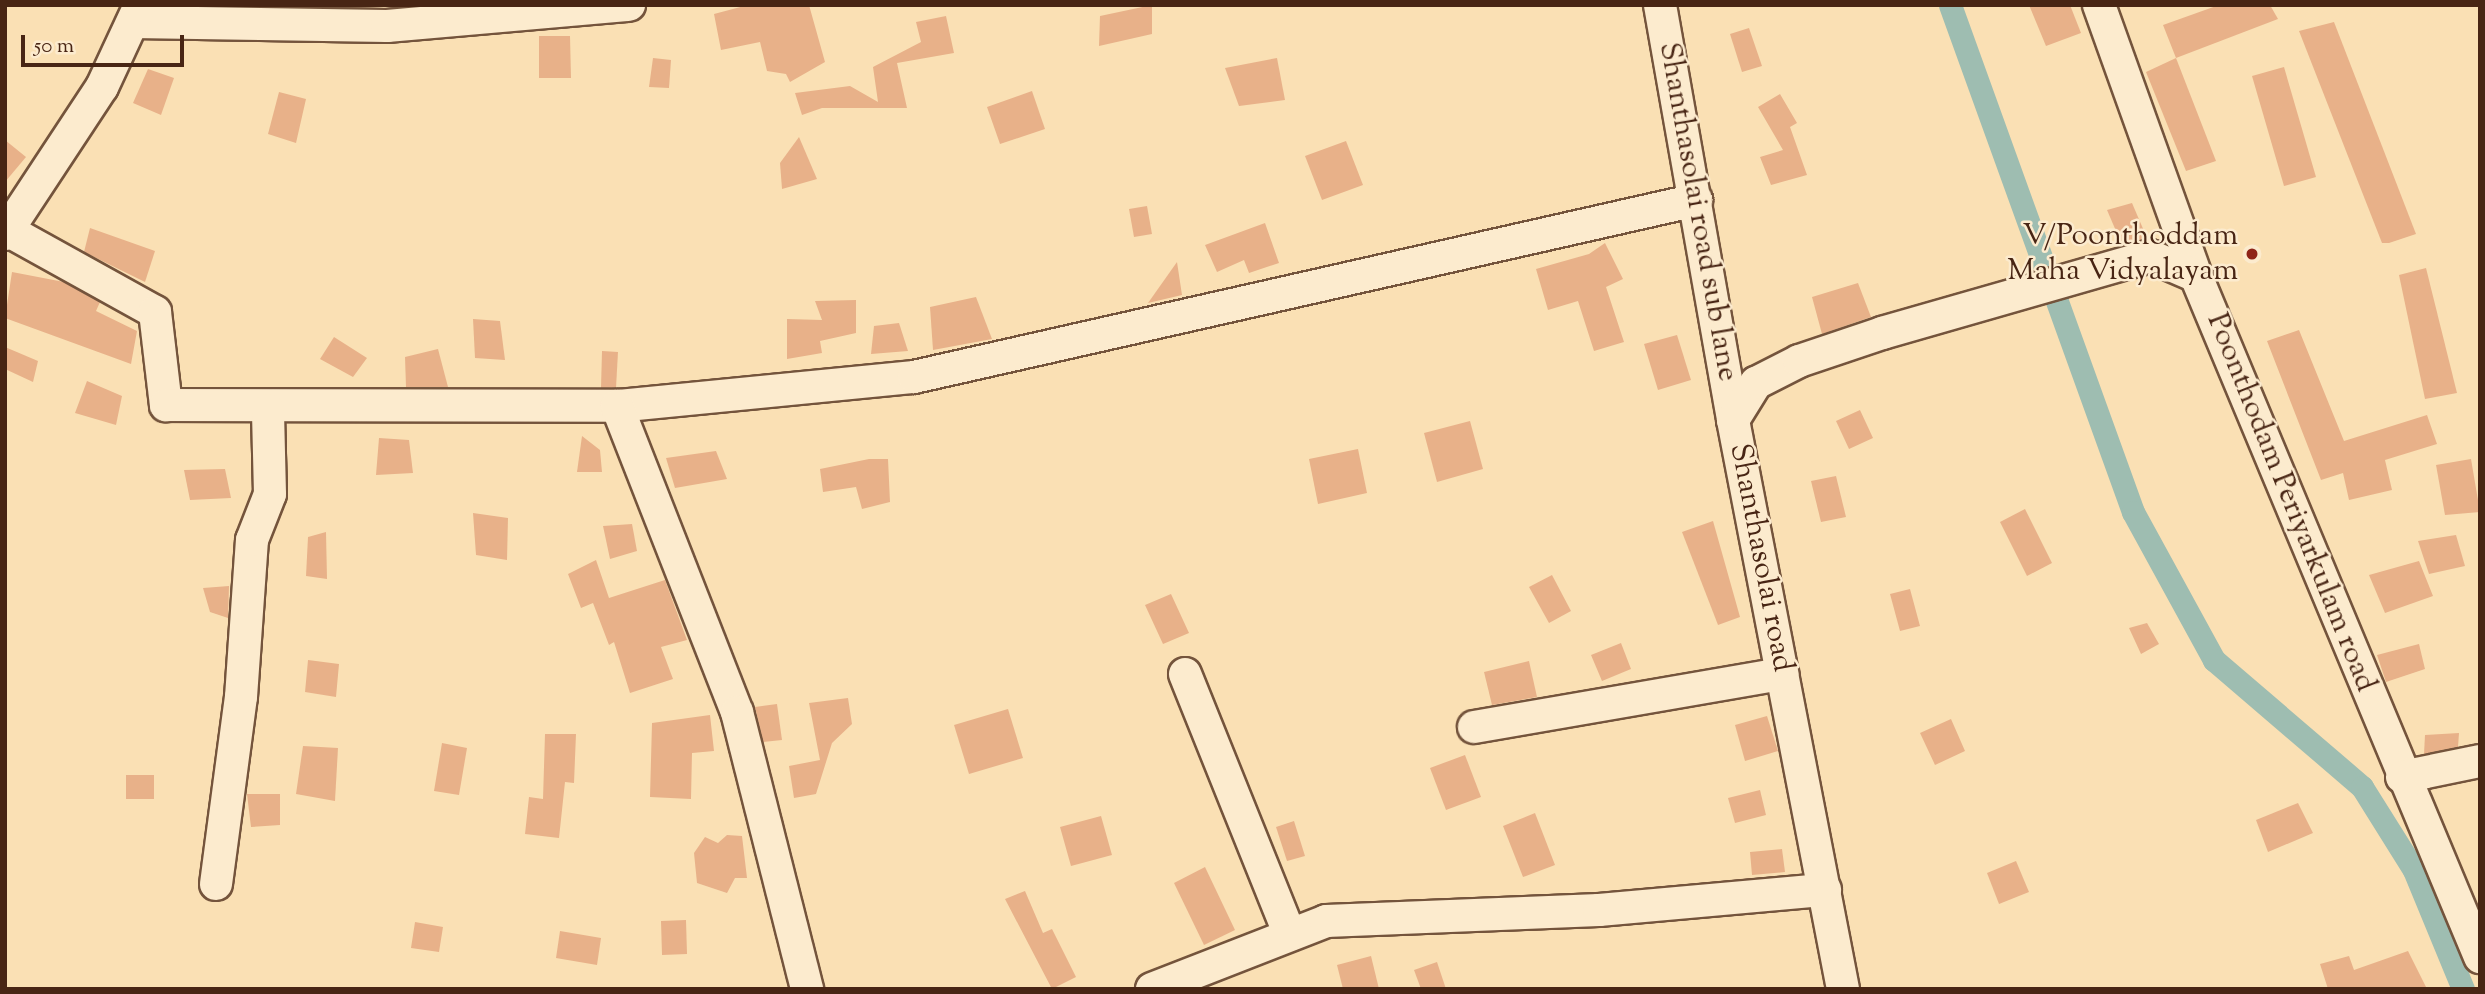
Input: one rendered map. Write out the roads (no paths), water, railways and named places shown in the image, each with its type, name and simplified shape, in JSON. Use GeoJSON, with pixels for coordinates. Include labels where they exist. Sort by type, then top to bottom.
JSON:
{"type":"FeatureCollection","features":[{"type":"Feature","properties":{"kind":"street"},"geometry":{"type":"LineString","coordinates":[[629,5],[387,26],[136,14],[102,87],[7,232],[155,312],[166,405],[268,410],[617,406],[914,377],[1696,200]]}},
{"type":"Feature","properties":{"kind":"street","name":"Shanthasolai road sub lane"},"geometry":{"type":"LineString","coordinates":[[1660,5],[1733,420]]}},
{"type":"Feature","properties":{"kind":"street","name":"Poonthodam Periyarkulam road"},"geometry":{"type":"LineString","coordinates":[[2099,5],[2196,276],[2402,776],[2480,957]]}},
{"type":"Feature","properties":{"kind":"street","name":"Shanthasolai road"},"geometry":{"type":"LineString","coordinates":[[1843,989],[1733,420],[1756,383],[1799,361],[2067,278],[2150,256],[2196,276]]}},
{"type":"Feature","properties":{"kind":"street"},"geometry":{"type":"LineString","coordinates":[[617,406],[737,712],[807,989]]}},
{"type":"Feature","properties":{"kind":"street"},"geometry":{"type":"LineString","coordinates":[[216,884],[253,540],[270,494],[268,410]]}},
{"type":"Feature","properties":{"kind":"street"},"geometry":{"type":"LineString","coordinates":[[1185,674],[1290,935]]}},
{"type":"Feature","properties":{"kind":"street"},"geometry":{"type":"LineString","coordinates":[[1474,727],[1783,674]]}},
{"type":"Feature","properties":{"kind":"street"},"geometry":{"type":"LineString","coordinates":[[2402,776],[2480,761]]}},
{"type":"Feature","properties":{"kind":"street"},"geometry":{"type":"LineString","coordinates":[[1152,989],[1326,921],[1599,910],[1825,890]]}},
{"type":"Feature","properties":{"kind":"waterway"},"geometry":{"type":"LineString","coordinates":[[1950,5],[2133,512],[2214,660],[2362,787],[2414,870],[2463,989]]}},
{"type":"Feature","properties":{"kind":"place","name":"V/Poonthoddam Maha Vidyalayam"},"geometry":{"type":"Point","coordinates":[2252,254]}}]}
